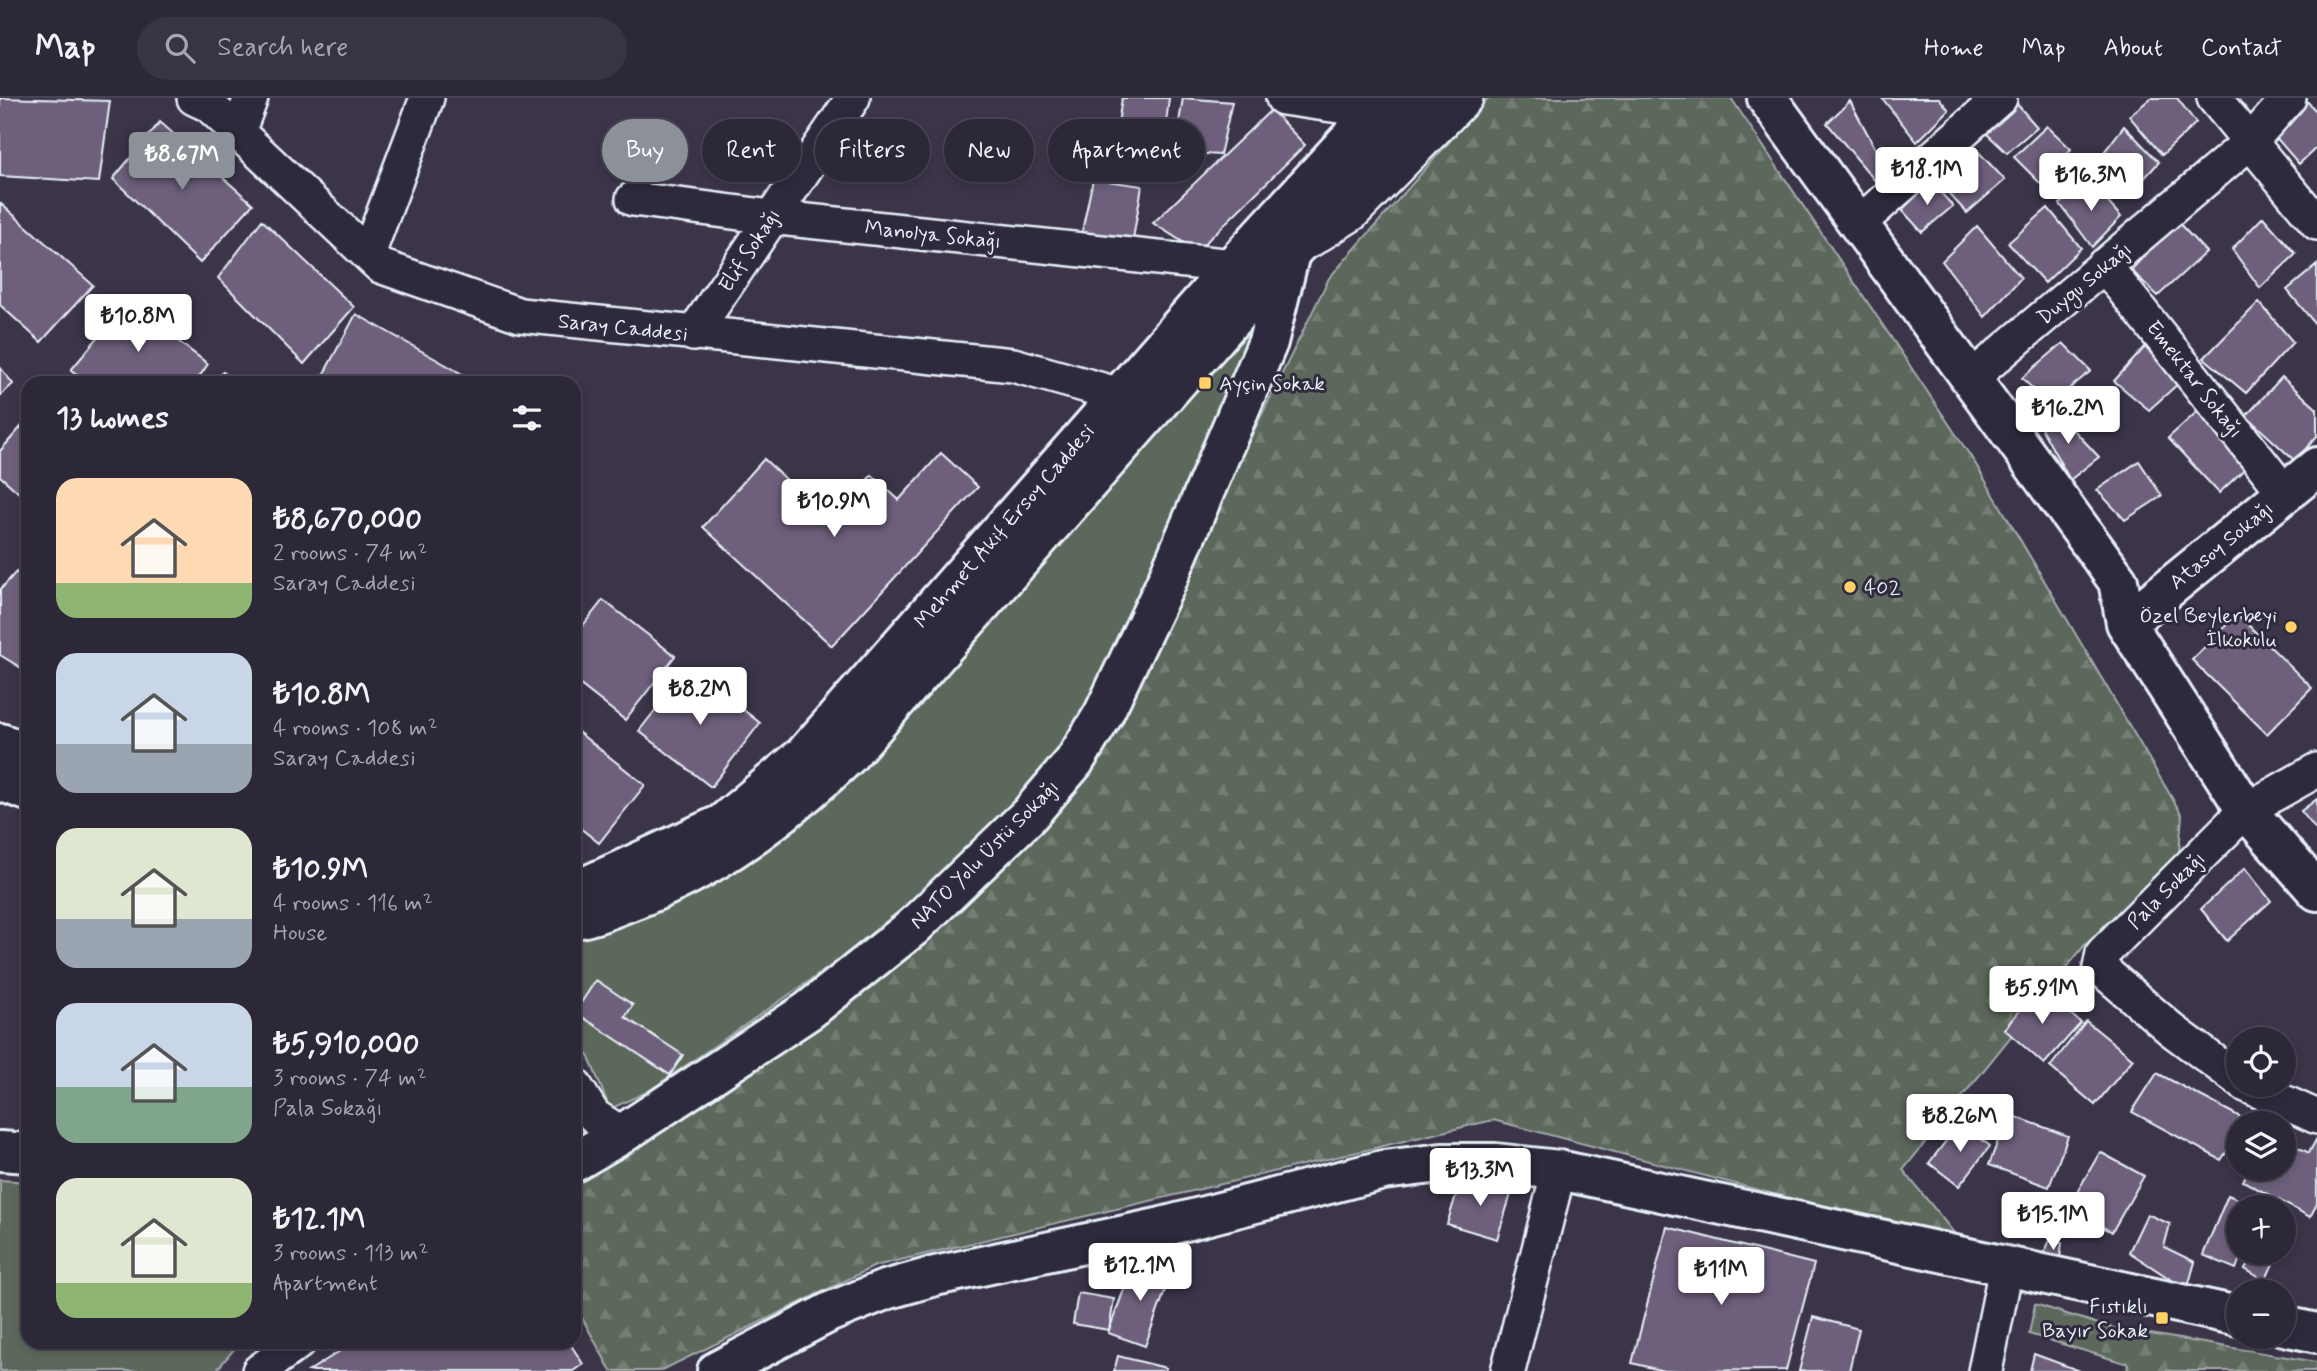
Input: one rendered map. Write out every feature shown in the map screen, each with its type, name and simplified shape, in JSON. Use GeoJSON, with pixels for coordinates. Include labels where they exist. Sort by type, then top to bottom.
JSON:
{"type":"FeatureCollection","features":[{"type":"Feature","properties":{"kind":"street","name":"Saray Caddesi"},"geometry":{"type":"LineString","coordinates":[[194,98],[209,105],[380,266],[520,315],[1013,365],[1136,403]]}},
{"type":"Feature","properties":{"kind":"street"},"geometry":{"type":"LineString","coordinates":[[238,132],[251,98]]}},
{"type":"Feature","properties":{"kind":"street"},"geometry":{"type":"LineString","coordinates":[[368,254],[427,98]]}},
{"type":"Feature","properties":{"kind":"street","name":"Elif Sokağı"},"geometry":{"type":"LineString","coordinates":[[693,334],[853,98]]}},
{"type":"Feature","properties":{"kind":"street"},"geometry":{"type":"LineString","coordinates":[[1283,98],[1380,105]]}},
{"type":"Feature","properties":{"kind":"street","name":"Mehmet Akif Ersoy Caddesi"},"geometry":{"type":"LineString","coordinates":[[1278,242],[1430,98]]}},
{"type":"Feature","properties":{"kind":"street","name":"Mehmet Akif Ersoy Caddesi"},"geometry":{"type":"LineString","coordinates":[[581,917],[670,887],[726,856],[786,813],[848,756],[1136,403],[1233,266],[1278,242],[1353,214],[1466,98]]}},
{"type":"Feature","properties":{"kind":"street"},"geometry":{"type":"LineString","coordinates":[[1767,98],[1969,380],[2119,581],[2126,623],[2246,810],[2317,891]]}},
{"type":"Feature","properties":{"kind":"street"},"geometry":{"type":"LineString","coordinates":[[1857,225],[2000,98]]}},
{"type":"Feature","properties":{"kind":"street"},"geometry":{"type":"LineString","coordinates":[[2214,98],[2317,223]]}},
{"type":"Feature","properties":{"kind":"street","name":"Duygu Sokağı"},"geometry":{"type":"LineString","coordinates":[[1969,380],[2250,142],[2289,98]]}},
{"type":"Feature","properties":{"kind":"street","name":"Mehmet Akif Ersoy Caddesi"},"geometry":{"type":"LineString","coordinates":[[581,887],[722,824],[804,755],[1136,403],[1278,242],[1380,105]]}},
{"type":"Feature","properties":{"kind":"street","name":"Manolya Sokağı"},"geometry":{"type":"LineString","coordinates":[[633,199],[770,217],[1233,266]]}},
{"type":"Feature","properties":{"kind":"street","name":"NATO Yolu Üstü Sokağı"},"geometry":{"type":"LineString","coordinates":[[581,1159],[808,1011],[912,928],[1029,815],[1074,762],[1103,715],[1165,585],[1268,342],[1278,242]]}},
{"type":"Feature","properties":{"kind":"street","name":"Emektar Sokağı"},"geometry":{"type":"LineString","coordinates":[[2104,265],[2285,493]]}},
{"type":"Feature","properties":{"kind":"street","name":"Atasoy Sokağı"},"geometry":{"type":"LineString","coordinates":[[2126,623],[2317,467]]}},
{"type":"Feature","properties":{"kind":"street"},"geometry":{"type":"LineString","coordinates":[[0,743],[21,750]]}},
{"type":"Feature","properties":{"kind":"street"},"geometry":{"type":"LineString","coordinates":[[2246,810],[2317,770]]}},
{"type":"Feature","properties":{"kind":"street"},"geometry":{"type":"LineString","coordinates":[[0,781],[21,788]]}},
{"type":"Feature","properties":{"kind":"street","name":"Pala Sokağı"},"geometry":{"type":"LineString","coordinates":[[2226,1070],[2172,1030],[2101,968],[2103,953],[2246,810]]}},
{"type":"Feature","properties":{"kind":"street"},"geometry":{"type":"LineString","coordinates":[[581,1095],[594,1116],[622,1134]]}},
{"type":"Feature","properties":{"kind":"street"},"geometry":{"type":"LineString","coordinates":[[2273,1097],[2317,1117]]}},
{"type":"Feature","properties":{"kind":"street"},"geometry":{"type":"LineString","coordinates":[[0,1151],[21,1152]]}},
{"type":"Feature","properties":{"kind":"street"},"geometry":{"type":"LineString","coordinates":[[717,1371],[830,1312],[885,1290],[935,1276],[1161,1227],[1383,1170],[1442,1163],[1496,1163],[1559,1170],[2226,1314]]}},
{"type":"Feature","properties":{"kind":"street"},"geometry":{"type":"LineString","coordinates":[[1508,1371],[1559,1170]]}},
{"type":"Feature","properties":{"kind":"street"},"geometry":{"type":"LineString","coordinates":[[1985,1371],[2006,1268]]}},
{"type":"Feature","properties":{"kind":"street"},"geometry":{"type":"LineString","coordinates":[[2296,1329],[2317,1333]]}},
{"type":"Feature","properties":{"kind":"street"},"geometry":{"type":"LineString","coordinates":[[260,1371],[290,1349]]}},
{"type":"Feature","properties":{"kind":"green space"},"geometry":{"type":"Polygon","coordinates":[[[1488,98],[1731,98],[1975,463],[2182,815],[2178,866],[2084,946],[1903,1170],[1963,1244],[1493,1120],[875,1266],[660,1371],[611,1371],[581,1316],[581,1173],[870,989],[1088,769],[1329,278],[1488,98]]]}},
{"type":"Feature","properties":{"kind":"green space"},"geometry":{"type":"Polygon","coordinates":[[[1252,323],[1260,326],[1165,551],[1070,736],[997,823],[872,938],[647,1092],[610,1109],[581,1038],[581,929],[1252,323]]]}},
{"type":"Feature","properties":{"kind":"green space"},"geometry":{"type":"Polygon","coordinates":[[[0,1180],[21,1182],[21,1349],[234,1349],[216,1371],[0,1371],[0,1180]]]}},
{"type":"Feature","properties":{"kind":"green space"},"geometry":{"type":"Polygon","coordinates":[[[2035,1304],[2108,1327],[2226,1347],[2226,1349],[2317,1362],[2317,1371],[2127,1371],[2128,1364],[2029,1334],[2035,1304]]]}},
{"type":"Feature","properties":{"kind":"building"},"geometry":{"type":"Polygon","coordinates":[[[0,98],[110,101],[99,182],[0,176],[0,98]]]}},
{"type":"Feature","properties":{"kind":"building"},"geometry":{"type":"Polygon","coordinates":[[[1122,98],[1169,98],[1167,119],[1119,119],[1122,98]]]}},
{"type":"Feature","properties":{"kind":"building"},"geometry":{"type":"Polygon","coordinates":[[[1183,98],[1232,102],[1220,155],[1205,154],[1205,119],[1180,119],[1183,98]]]}},
{"type":"Feature","properties":{"kind":"building"},"geometry":{"type":"Polygon","coordinates":[[[1882,98],[1939,98],[1949,110],[1917,142],[1882,98]]]}},
{"type":"Feature","properties":{"kind":"building"},"geometry":{"type":"Polygon","coordinates":[[[2151,98],[2177,98],[2196,123],[2162,155],[2129,116],[2151,98]]]}},
{"type":"Feature","properties":{"kind":"building"},"geometry":{"type":"Polygon","coordinates":[[[2304,98],[2317,112],[2317,147],[2299,164],[2273,134],[2304,98]]]}},
{"type":"Feature","properties":{"kind":"building"},"geometry":{"type":"Polygon","coordinates":[[[1850,101],[1889,174],[1876,182],[1827,123],[1850,101]]]}},
{"type":"Feature","properties":{"kind":"building"},"geometry":{"type":"Polygon","coordinates":[[[2016,103],[2037,127],[2007,153],[1985,132],[2016,103]]]}},
{"type":"Feature","properties":{"kind":"building"},"geometry":{"type":"Polygon","coordinates":[[[1271,110],[1305,145],[1197,251],[1153,223],[1196,182],[1205,182],[1205,173],[1271,110]]]}},
{"type":"Feature","properties":{"kind":"building"},"geometry":{"type":"Polygon","coordinates":[[[160,122],[253,204],[200,263],[113,179],[160,122]]]}},
{"type":"Feature","properties":{"kind":"building"},"geometry":{"type":"Polygon","coordinates":[[[2047,126],[2071,149],[2041,184],[2014,157],[2047,126]]]}},
{"type":"Feature","properties":{"kind":"building"},"geometry":{"type":"Polygon","coordinates":[[[2124,126],[2159,162],[2131,193],[2098,160],[2124,126]]]}},
{"type":"Feature","properties":{"kind":"building"},"geometry":{"type":"Polygon","coordinates":[[[1971,144],[2005,180],[1967,213],[1933,177],[1971,144]]]}},
{"type":"Feature","properties":{"kind":"building"},"geometry":{"type":"Polygon","coordinates":[[[1930,181],[1953,206],[1922,232],[1902,210],[1930,181]]]}},
{"type":"Feature","properties":{"kind":"building"},"geometry":{"type":"Polygon","coordinates":[[[2089,181],[2121,217],[2092,247],[2060,204],[2089,181]]]}},
{"type":"Feature","properties":{"kind":"building"},"geometry":{"type":"Polygon","coordinates":[[[1092,182],[1142,186],[1132,245],[1081,236],[1092,182]]]}},
{"type":"Feature","properties":{"kind":"building"},"geometry":{"type":"Polygon","coordinates":[[[0,203],[93,285],[41,342],[0,305],[0,203]]]}},
{"type":"Feature","properties":{"kind":"building"},"geometry":{"type":"Polygon","coordinates":[[[2048,208],[2081,248],[2045,283],[2008,243],[2048,208]]]}},
{"type":"Feature","properties":{"kind":"building"},"geometry":{"type":"Polygon","coordinates":[[[2263,217],[2296,254],[2260,288],[2232,249],[2263,217]]]}},
{"type":"Feature","properties":{"kind":"building"},"geometry":{"type":"Polygon","coordinates":[[[262,220],[354,307],[304,364],[218,278],[262,220]]]}},
{"type":"Feature","properties":{"kind":"building"},"geometry":{"type":"Polygon","coordinates":[[[2177,221],[2206,252],[2158,296],[2131,270],[2177,221]]]}},
{"type":"Feature","properties":{"kind":"building"},"geometry":{"type":"Polygon","coordinates":[[[1977,226],[2021,278],[1985,317],[1942,261],[1977,226]]]}},
{"type":"Feature","properties":{"kind":"building"},"geometry":{"type":"Polygon","coordinates":[[[2317,265],[2317,324],[2316,325],[2287,290],[2317,265]]]}},
{"type":"Feature","properties":{"kind":"building"},"geometry":{"type":"Polygon","coordinates":[[[127,302],[208,364],[200,376],[80,376],[71,370],[127,302]]]}},
{"type":"Feature","properties":{"kind":"building"},"geometry":{"type":"Polygon","coordinates":[[[2259,302],[2293,342],[2246,393],[2204,358],[2259,302]]]}},
{"type":"Feature","properties":{"kind":"building"},"geometry":{"type":"Polygon","coordinates":[[[356,314],[466,376],[323,376],[356,314]]]}},
{"type":"Feature","properties":{"kind":"building"},"geometry":{"type":"Polygon","coordinates":[[[2063,343],[2091,371],[2049,405],[2022,378],[2063,343]]]}},
{"type":"Feature","properties":{"kind":"building"},"geometry":{"type":"Polygon","coordinates":[[[2145,347],[2179,383],[2149,410],[2114,381],[2145,347]]]}},
{"type":"Feature","properties":{"kind":"building"},"geometry":{"type":"Polygon","coordinates":[[[0,367],[13,384],[0,396],[0,367]]]}},
{"type":"Feature","properties":{"kind":"building"},"geometry":{"type":"Polygon","coordinates":[[[2282,377],[2317,409],[2317,436],[2295,461],[2246,416],[2282,377]]]}},
{"type":"Feature","properties":{"kind":"building"},"geometry":{"type":"Polygon","coordinates":[[[2199,410],[2249,465],[2219,493],[2168,438],[2199,410]]]}},
{"type":"Feature","properties":{"kind":"building"},"geometry":{"type":"Polygon","coordinates":[[[2057,412],[2099,457],[2070,480],[2041,428],[2057,412]]]}},
{"type":"Feature","properties":{"kind":"building"},"geometry":{"type":"Polygon","coordinates":[[[21,427],[21,495],[0,476],[0,451],[21,427]]]}},
{"type":"Feature","properties":{"kind":"building"},"geometry":{"type":"Polygon","coordinates":[[[941,453],[978,487],[832,646],[703,527],[764,459],[830,520],[872,475],[899,500],[941,453]]]}},
{"type":"Feature","properties":{"kind":"building"},"geometry":{"type":"Polygon","coordinates":[[[2139,461],[2162,496],[2125,520],[2097,490],[2139,461]]]}},
{"type":"Feature","properties":{"kind":"building"},"geometry":{"type":"Polygon","coordinates":[[[16,572],[21,576],[21,668],[0,655],[0,590],[16,572]]]}},
{"type":"Feature","properties":{"kind":"building"},"geometry":{"type":"Polygon","coordinates":[[[603,600],[675,656],[625,720],[581,685],[581,628],[603,600]]]}},
{"type":"Feature","properties":{"kind":"building"},"geometry":{"type":"Polygon","coordinates":[[[2237,614],[2312,688],[2267,734],[2192,660],[2237,614]]]}},
{"type":"Feature","properties":{"kind":"building"},"geometry":{"type":"Polygon","coordinates":[[[689,667],[760,723],[711,787],[639,731],[689,667]]]}},
{"type":"Feature","properties":{"kind":"building"},"geometry":{"type":"Polygon","coordinates":[[[581,734],[645,785],[599,843],[581,829],[581,734]]]}},
{"type":"Feature","properties":{"kind":"building"},"geometry":{"type":"Polygon","coordinates":[[[2317,799],[2317,831],[2301,811],[2317,799]]]}},
{"type":"Feature","properties":{"kind":"building"},"geometry":{"type":"Polygon","coordinates":[[[2245,868],[2271,901],[2227,941],[2201,909],[2245,868]]]}},
{"type":"Feature","properties":{"kind":"building"},"geometry":{"type":"Polygon","coordinates":[[[596,980],[633,1005],[625,1017],[683,1055],[670,1075],[581,1016],[581,1003],[596,980]]]}},
{"type":"Feature","properties":{"kind":"building"},"geometry":{"type":"Polygon","coordinates":[[[2040,987],[2081,1023],[2044,1064],[2004,1029],[2040,987]]]}},
{"type":"Feature","properties":{"kind":"building"},"geometry":{"type":"Polygon","coordinates":[[[2086,1021],[2133,1059],[2095,1105],[2050,1067],[2086,1021]]]}},
{"type":"Feature","properties":{"kind":"building"},"geometry":{"type":"Polygon","coordinates":[[[2157,1073],[2229,1111],[2226,1111],[2226,1153],[2221,1160],[2132,1112],[2157,1073]]]}},
{"type":"Feature","properties":{"kind":"building"},"geometry":{"type":"Polygon","coordinates":[[[2008,1114],[2068,1136],[2049,1187],[1989,1165],[2008,1114]]]}},
{"type":"Feature","properties":{"kind":"building"},"geometry":{"type":"Polygon","coordinates":[[[1960,1123],[1990,1146],[1959,1186],[1929,1163],[1960,1123]]]}},
{"type":"Feature","properties":{"kind":"building"},"geometry":{"type":"Polygon","coordinates":[[[2317,1138],[2317,1204],[2310,1217],[2296,1209],[2296,1195],[2269,1195],[2243,1181],[2296,1181],[2296,1146],[2309,1153],[2317,1138]]]}},
{"type":"Feature","properties":{"kind":"building"},"geometry":{"type":"Polygon","coordinates":[[[2100,1152],[2144,1176],[2112,1232],[2068,1208],[2100,1152]]]}},
{"type":"Feature","properties":{"kind":"building"},"geometry":{"type":"Polygon","coordinates":[[[1462,1176],[1512,1191],[1497,1239],[1447,1224],[1462,1176]]]}},
{"type":"Feature","properties":{"kind":"building"},"geometry":{"type":"Polygon","coordinates":[[[2226,1200],[2226,1265],[2203,1255],[2226,1200]]]}},
{"type":"Feature","properties":{"kind":"building"},"geometry":{"type":"Polygon","coordinates":[[[2147,1214],[2170,1224],[2164,1247],[2195,1262],[2187,1290],[2129,1252],[2147,1214]]]}},
{"type":"Feature","properties":{"kind":"building"},"geometry":{"type":"Polygon","coordinates":[[[1667,1227],[1814,1264],[1786,1370],[1664,1371],[1632,1363],[1667,1227]]]}},
{"type":"Feature","properties":{"kind":"building"},"geometry":{"type":"Polygon","coordinates":[[[2050,1240],[2062,1243],[2059,1265],[2042,1258],[2050,1240]]]}},
{"type":"Feature","properties":{"kind":"building"},"geometry":{"type":"Polygon","coordinates":[[[1138,1260],[1172,1272],[1145,1346],[1108,1333],[1129,1276],[1132,1277],[1138,1260]]]}},
{"type":"Feature","properties":{"kind":"building"},"geometry":{"type":"Polygon","coordinates":[[[2247,1265],[2272,1265],[2266,1279],[2245,1269],[2247,1265]]]}},
{"type":"Feature","properties":{"kind":"building"},"geometry":{"type":"Polygon","coordinates":[[[1078,1293],[1114,1299],[1109,1330],[1073,1324],[1078,1293]]]}},
{"type":"Feature","properties":{"kind":"building"},"geometry":{"type":"Polygon","coordinates":[[[1813,1317],[1859,1329],[1849,1371],[1799,1371],[1813,1317]]]}},
{"type":"Feature","properties":{"kind":"building"},"geometry":{"type":"Polygon","coordinates":[[[343,1349],[573,1349],[583,1364],[573,1371],[309,1371],[343,1349]]]}},
{"type":"Feature","properties":{"kind":"building"},"geometry":{"type":"Polygon","coordinates":[[[2034,1354],[2080,1371],[2030,1371],[2034,1354]]]}},
{"type":"Feature","properties":{"kind":"building"},"geometry":{"type":"Polygon","coordinates":[[[1118,1356],[1166,1368],[1165,1371],[1114,1371],[1118,1356]]]}},
{"type":"Feature","properties":{"kind":"place","name":"Ayçin Sokak"},"geometry":{"type":"Point","coordinates":[1205,383]}},
{"type":"Feature","properties":{"kind":"place","name":"402"},"geometry":{"type":"Point","coordinates":[1850,587]}},
{"type":"Feature","properties":{"kind":"place","name":"Özel Beylerbeyi İlkokulu"},"geometry":{"type":"Point","coordinates":[2291,627]}},
{"type":"Feature","properties":{"kind":"place","name":"Fıstıklı Bayır Sokak"},"geometry":{"type":"Point","coordinates":[2162,1318]}}]}
